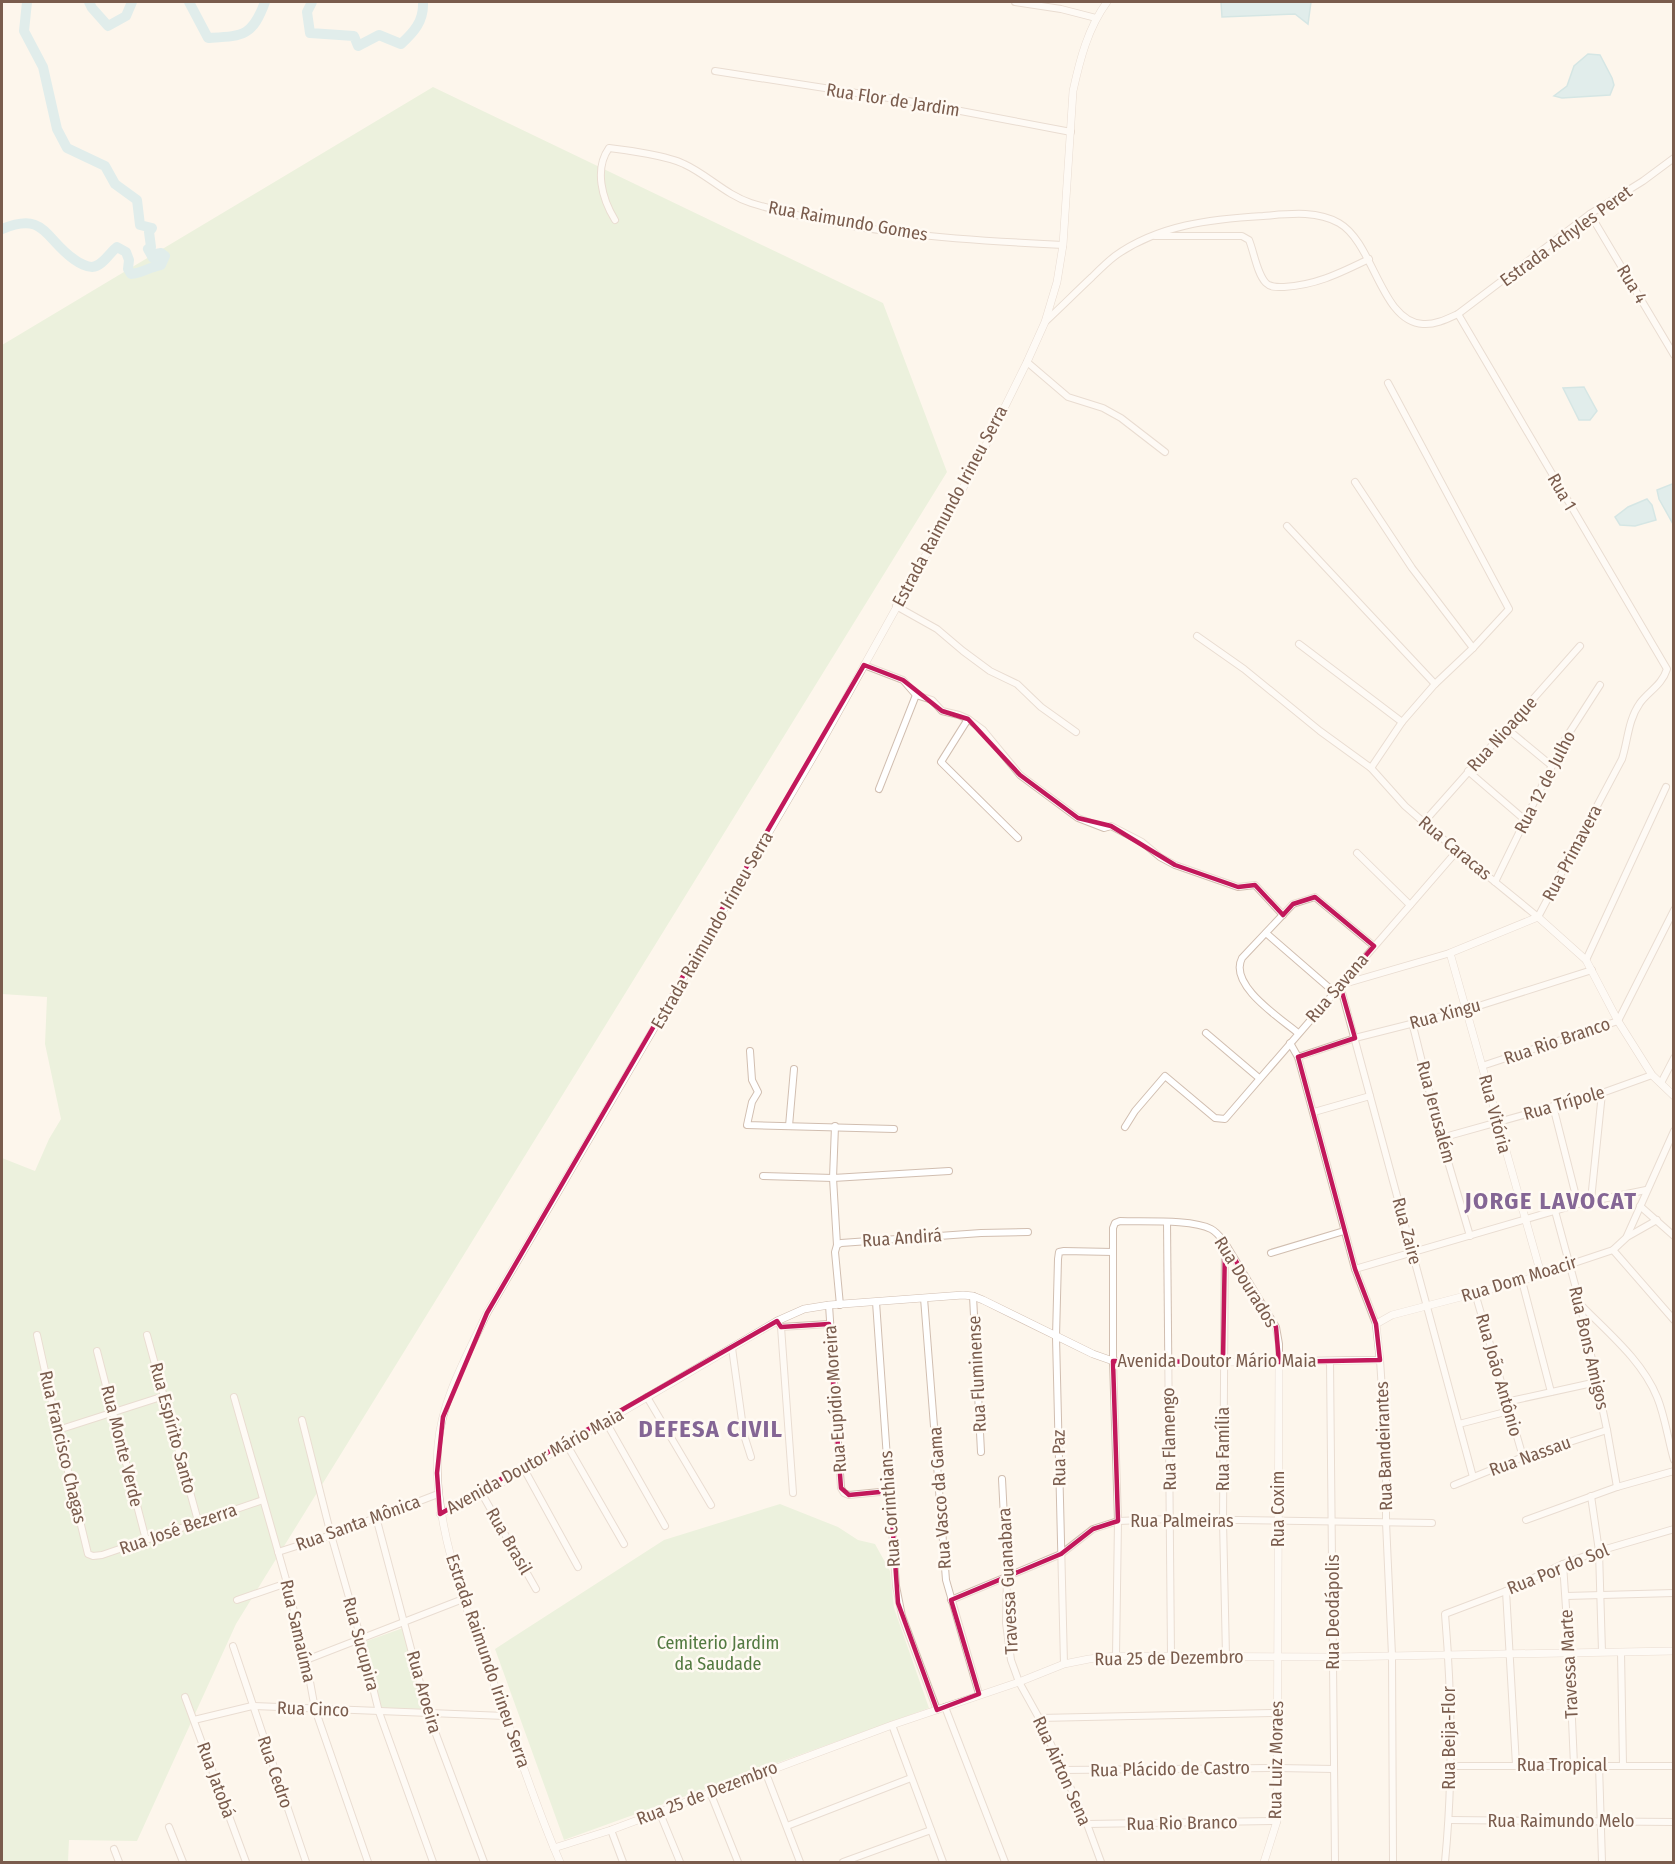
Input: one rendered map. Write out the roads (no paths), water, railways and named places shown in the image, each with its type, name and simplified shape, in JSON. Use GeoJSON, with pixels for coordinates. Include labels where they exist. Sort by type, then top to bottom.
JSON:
{"type":"FeatureCollection","features":[{"type":"Feature","properties":{"kind":"street"},"geometry":{"type":"LineString","coordinates":[[1015,2],[1061,9],[1096,18]]}},
{"type":"Feature","properties":{"kind":"street","name":"Estrada Raimundo Irineu Serra"},"geometry":{"type":"LineString","coordinates":[[560,1863],[464,1599],[441,1514],[438,1494],[438,1444],[443,1417],[453,1387],[487,1312],[742,880],[978,461],[1027,362],[1045,322],[1057,282],[1063,245],[1073,91],[1078,66],[1096,18],[1107,2]]}},
{"type":"Feature","properties":{"kind":"street","name":"Rua Flor de Jardim"},"geometry":{"type":"LineString","coordinates":[[716,71],[908,101],[1071,132]]}},
{"type":"Feature","properties":{"kind":"street","name":"Rua Raimundo Gomes"},"geometry":{"type":"LineString","coordinates":[[615,220],[608,209],[601,174],[607,149],[610,148],[684,164],[735,197],[790,214],[911,234],[992,242],[1063,245]]}},
{"type":"Feature","properties":{"kind":"street","name":"Estrada Achyles Peret"},"geometry":{"type":"LineString","coordinates":[[1045,322],[1113,257],[1152,236],[1173,228],[1210,221],[1302,213],[1340,223],[1354,237],[1369,259],[1395,308],[1414,323],[1425,325],[1439,322],[1458,314],[1590,214],[1643,181],[1674,158]]}},
{"type":"Feature","properties":{"kind":"street","name":"Rua 4"},"geometry":{"type":"LineString","coordinates":[[1590,214],[1674,355]]}},
{"type":"Feature","properties":{"kind":"street"},"geometry":{"type":"LineString","coordinates":[[1152,236],[1242,236],[1249,240],[1258,268],[1267,284],[1275,288],[1304,286],[1327,279],[1369,259]]}},
{"type":"Feature","properties":{"kind":"street","name":"Rua 1"},"geometry":{"type":"LineString","coordinates":[[1458,314],[1667,669]]}},
{"type":"Feature","properties":{"kind":"street"},"geometry":{"type":"LineString","coordinates":[[1027,362],[1068,398],[1103,408],[1165,452]]}},
{"type":"Feature","properties":{"kind":"street"},"geometry":{"type":"LineString","coordinates":[[1371,768],[1402,722],[1435,684],[1509,609],[1388,383]]}},
{"type":"Feature","properties":{"kind":"street"},"geometry":{"type":"LineString","coordinates":[[1355,482],[1412,568],[1473,648]]}},
{"type":"Feature","properties":{"kind":"street"},"geometry":{"type":"LineString","coordinates":[[1287,526],[1435,684]]}},
{"type":"Feature","properties":{"kind":"street"},"geometry":{"type":"LineString","coordinates":[[896,606],[937,629],[990,671],[1017,684],[1041,707],[1076,732]]}},
{"type":"Feature","properties":{"kind":"street","name":"Rua Caracas"},"geometry":{"type":"LineString","coordinates":[[1197,636],[1244,669],[1320,731],[1371,768],[1405,806],[1538,916],[1586,960],[1618,1021],[1652,1075],[1674,1096]]}},
{"type":"Feature","properties":{"kind":"street"},"geometry":{"type":"LineString","coordinates":[[1299,644],[1402,722]]}},
{"type":"Feature","properties":{"kind":"street","name":"Rua Nioaque"},"geometry":{"type":"LineString","coordinates":[[1424,822],[1580,646]]}},
{"type":"Feature","properties":{"kind":"street"},"geometry":{"type":"LineString","coordinates":[[864,665],[903,680],[916,695],[932,700],[942,711],[968,719],[983,730],[1020,774],[1078,818],[1104,828],[1112,826],[1142,842],[1160,857],[1184,868],[1238,886],[1255,885],[1283,915]]}},
{"type":"Feature","properties":{"kind":"street","name":"Rua Primavera"},"geometry":{"type":"LineString","coordinates":[[1340,985],[1450,953],[1538,916],[1622,759],[1630,721],[1641,702],[1663,679],[1667,669]]}},
{"type":"Feature","properties":{"kind":"street","name":"Rua 12 de Julho"},"geometry":{"type":"LineString","coordinates":[[1495,882],[1564,741],[1600,684]]}},
{"type":"Feature","properties":{"kind":"street"},"geometry":{"type":"LineString","coordinates":[[879,789],[916,695]]}},
{"type":"Feature","properties":{"kind":"street"},"geometry":{"type":"LineString","coordinates":[[968,719],[940,762],[1018,838]]}},
{"type":"Feature","properties":{"kind":"street"},"geometry":{"type":"LineString","coordinates":[[1506,728],[1552,766]]}},
{"type":"Feature","properties":{"kind":"street"},"geometry":{"type":"LineString","coordinates":[[1468,771],[1525,820]]}},
{"type":"Feature","properties":{"kind":"street"},"geometry":{"type":"LineString","coordinates":[[1586,960],[1665,787]]}},
{"type":"Feature","properties":{"kind":"street","name":"Rua Savana"},"geometry":{"type":"LineString","coordinates":[[1125,1127],[1135,1111],[1165,1076],[1215,1118],[1225,1119],[1457,851]]}},
{"type":"Feature","properties":{"kind":"street"},"geometry":{"type":"LineString","coordinates":[[1357,853],[1410,905]]}},
{"type":"Feature","properties":{"kind":"street"},"geometry":{"type":"LineString","coordinates":[[1298,1033],[1248,990],[1239,972],[1240,962],[1293,904],[1316,897],[1374,946]]}},
{"type":"Feature","properties":{"kind":"street","name":"Rua Rio Branco"},"geometry":{"type":"LineString","coordinates":[[1482,1066],[1618,1021],[1674,910]]}},
{"type":"Feature","properties":{"kind":"street"},"geometry":{"type":"LineString","coordinates":[[1266,933],[1334,992]]}},
{"type":"Feature","properties":{"kind":"street","name":"Rua Vitória"},"geometry":{"type":"LineString","coordinates":[[1450,953],[1541,1274]]}},
{"type":"Feature","properties":{"kind":"street","name":"Rua Xingu"},"geometry":{"type":"LineString","coordinates":[[1298,1057],[1412,1022],[1466,1010],[1592,969]]}},
{"type":"Feature","properties":{"kind":"street","name":"Rua Zaire"},"geometry":{"type":"LineString","coordinates":[[1340,985],[1473,1477]]}},
{"type":"Feature","properties":{"kind":"street","name":"Rua Jerusalém"},"geometry":{"type":"LineString","coordinates":[[1412,1022],[1441,1138],[1470,1236]]}},
{"type":"Feature","properties":{"kind":"street"},"geometry":{"type":"LineString","coordinates":[[1206,1033],[1259,1078]]}},
{"type":"Feature","properties":{"kind":"street","name":"Rua Bandeirantes"},"geometry":{"type":"LineString","coordinates":[[1290,1043],[1298,1057],[1314,1112],[1355,1269],[1376,1324],[1386,1451],[1386,1522],[1392,1655],[1393,1863]]}},
{"type":"Feature","properties":{"kind":"street"},"geometry":{"type":"LineString","coordinates":[[750,1051],[752,1080],[758,1092],[752,1102],[747,1125],[894,1129]]}},
{"type":"Feature","properties":{"kind":"street"},"geometry":{"type":"LineString","coordinates":[[1661,1083],[1674,1058]]}},
{"type":"Feature","properties":{"kind":"street"},"geometry":{"type":"LineString","coordinates":[[789,1126],[794,1069]]}},
{"type":"Feature","properties":{"kind":"street","name":"Rua Trípole"},"geometry":{"type":"LineString","coordinates":[[1441,1138],[1602,1092],[1652,1075]]}},
{"type":"Feature","properties":{"kind":"street"},"geometry":{"type":"LineString","coordinates":[[1591,1200],[1602,1092]]}},
{"type":"Feature","properties":{"kind":"street"},"geometry":{"type":"LineString","coordinates":[[1314,1112],[1370,1096]]}},
{"type":"Feature","properties":{"kind":"street"},"geometry":{"type":"LineString","coordinates":[[1553,1106],[1578,1204]]}},
{"type":"Feature","properties":{"kind":"street"},"geometry":{"type":"LineString","coordinates":[[834,1126],[833,1178],[837,1245]]}},
{"type":"Feature","properties":{"kind":"street"},"geometry":{"type":"LineString","coordinates":[[1627,1237],[1674,1131]]}},
{"type":"Feature","properties":{"kind":"street"},"geometry":{"type":"LineString","coordinates":[[763,1176],[833,1178],[949,1171]]}},
{"type":"Feature","properties":{"kind":"street"},"geometry":{"type":"LineString","coordinates":[[1355,1269],[1591,1200],[1647,1190]]}},
{"type":"Feature","properties":{"kind":"street"},"geometry":{"type":"LineString","coordinates":[[1640,1206],[1674,1236]]}},
{"type":"Feature","properties":{"kind":"street","name":"Rua Bons Amigos"},"geometry":{"type":"LineString","coordinates":[[1555,1211],[1580,1303],[1617,1487]]}},
{"type":"Feature","properties":{"kind":"street","name":"Rua Dom Moacir"},"geometry":{"type":"LineString","coordinates":[[1376,1324],[1392,1315],[1522,1281],[1613,1250],[1627,1237],[1657,1220]]}},
{"type":"Feature","properties":{"kind":"street","name":"Rua Dourados"},"geometry":{"type":"LineString","coordinates":[[1113,1252],[1113,1228],[1115,1223],[1120,1221],[1167,1222],[1207,1227],[1225,1243],[1276,1327],[1279,1362]]}},
{"type":"Feature","properties":{"kind":"street","name":"Rua Flamengo"},"geometry":{"type":"LineString","coordinates":[[1167,1222],[1171,1656]]}},
{"type":"Feature","properties":{"kind":"street","name":"Rua Dourados"},"geometry":{"type":"LineString","coordinates":[[1271,1253],[1344,1231]]}},
{"type":"Feature","properties":{"kind":"street","name":"Rua Andirá"},"geometry":{"type":"LineString","coordinates":[[840,1305],[835,1252],[837,1245],[844,1242],[1028,1232]]}},
{"type":"Feature","properties":{"kind":"street","name":"Rua Família"},"geometry":{"type":"LineString","coordinates":[[1225,1243],[1223,1521],[1226,1656]]}},
{"type":"Feature","properties":{"kind":"street"},"geometry":{"type":"LineString","coordinates":[[1613,1250],[1674,1320]]}},
{"type":"Feature","properties":{"kind":"street","name":"Rua Paz"},"geometry":{"type":"LineString","coordinates":[[1064,1664],[1056,1337],[1058,1259],[1059,1252],[1064,1251],[1113,1252]]}},
{"type":"Feature","properties":{"kind":"street"},"geometry":{"type":"LineString","coordinates":[[1113,1252],[1113,1361],[1118,1521],[1116,1656]]}},
{"type":"Feature","properties":{"kind":"street"},"geometry":{"type":"LineString","coordinates":[[1522,1281],[1551,1392]]}},
{"type":"Feature","properties":{"kind":"street","name":"Rua João Antônio"},"geometry":{"type":"LineString","coordinates":[[1475,1293],[1523,1457]]}},
{"type":"Feature","properties":{"kind":"street","name":"Avenida Doutor Mário Maia"},"geometry":{"type":"LineString","coordinates":[[441,1514],[483,1494],[732,1348],[804,1309],[963,1295],[973,1296],[1056,1337],[1113,1361],[1169,1363],[1380,1360]]}},
{"type":"Feature","properties":{"kind":"street","name":"Rua Fluminense"},"geometry":{"type":"LineString","coordinates":[[973,1296],[981,1452]]}},
{"type":"Feature","properties":{"kind":"street","name":"Rua Vasco da Gama"},"geometry":{"type":"LineString","coordinates":[[924,1298],[946,1580],[979,1694]]}},
{"type":"Feature","properties":{"kind":"street","name":"Rua Corinthians"},"geometry":{"type":"LineString","coordinates":[[876,1302],[893,1564],[898,1603],[937,1710]]}},
{"type":"Feature","properties":{"kind":"street"},"geometry":{"type":"LineString","coordinates":[[1580,1303],[1633,1358],[1651,1385],[1658,1398],[1674,1460]]}},
{"type":"Feature","properties":{"kind":"street","name":"Rua Eupídio Moreira"},"geometry":{"type":"LineString","coordinates":[[829,1305],[841,1488],[844,1493],[849,1494],[890,1491]]}},
{"type":"Feature","properties":{"kind":"street"},"geometry":{"type":"LineString","coordinates":[[793,1493],[779,1324],[829,1324]]}},
{"type":"Feature","properties":{"kind":"street","name":"Rua Francisco Chagas"},"geometry":{"type":"LineString","coordinates":[[37,1335],[88,1554],[93,1556]]}},
{"type":"Feature","properties":{"kind":"street","name":"Rua Espírito Santo"},"geometry":{"type":"LineString","coordinates":[[147,1335],[198,1521]]}},
{"type":"Feature","properties":{"kind":"street"},"geometry":{"type":"LineString","coordinates":[[732,1348],[744,1435],[751,1457]]}},
{"type":"Feature","properties":{"kind":"street","name":"Rua Monte Verde"},"geometry":{"type":"LineString","coordinates":[[97,1351],[146,1540]]}},
{"type":"Feature","properties":{"kind":"street","name":"Rua Deodápolis"},"geometry":{"type":"LineString","coordinates":[[1330,1361],[1335,1863]]}},
{"type":"Feature","properties":{"kind":"street","name":"Rua Coxim"},"geometry":{"type":"LineString","coordinates":[[1278,1656],[1279,1362]]}},
{"type":"Feature","properties":{"kind":"street"},"geometry":{"type":"LineString","coordinates":[[1506,1402],[1597,1382]]}},
{"type":"Feature","properties":{"kind":"street"},"geometry":{"type":"LineString","coordinates":[[58,1430],[164,1396]]}},
{"type":"Feature","properties":{"kind":"street","name":"Rua Samaúma"},"geometry":{"type":"LineString","coordinates":[[234,1397],[287,1583],[306,1660],[315,1709],[368,1863]]}},
{"type":"Feature","properties":{"kind":"street"},"geometry":{"type":"LineString","coordinates":[[647,1397],[711,1505]]}},
{"type":"Feature","properties":{"kind":"street"},"geometry":{"type":"LineString","coordinates":[[1459,1424],[1509,1411]]}},
{"type":"Feature","properties":{"kind":"street","name":"Rua Sucupira"},"geometry":{"type":"LineString","coordinates":[[302,1420],[379,1712],[433,1863]]}},
{"type":"Feature","properties":{"kind":"street"},"geometry":{"type":"LineString","coordinates":[[606,1422],[665,1526]]}},
{"type":"Feature","properties":{"kind":"street","name":"Rua Nassau"},"geometry":{"type":"LineString","coordinates":[[1454,1485],[1523,1457],[1607,1430]]}},
{"type":"Feature","properties":{"kind":"street"},"geometry":{"type":"LineString","coordinates":[[567,1445],[624,1544]]}},
{"type":"Feature","properties":{"kind":"street"},"geometry":{"type":"LineString","coordinates":[[524,1469],[578,1567]]}},
{"type":"Feature","properties":{"kind":"street"},"geometry":{"type":"LineString","coordinates":[[1526,1520],[1617,1487],[1674,1472]]}},
{"type":"Feature","properties":{"kind":"street","name":"Travessa Guanabara"},"geometry":{"type":"LineString","coordinates":[[1002,1479],[1007,1576],[1006,1623],[1011,1660],[1019,1682]]}},
{"type":"Feature","properties":{"kind":"street","name":"Rua Santa Mônica"},"geometry":{"type":"LineString","coordinates":[[278,1552],[331,1535],[438,1494]]}},
{"type":"Feature","properties":{"kind":"street","name":"Rua Brasil"},"geometry":{"type":"LineString","coordinates":[[483,1494],[536,1588]]}},
{"type":"Feature","properties":{"kind":"street"},"geometry":{"type":"LineString","coordinates":[[1590,1497],[1599,1551],[1602,1652]]}},
{"type":"Feature","properties":{"kind":"street","name":"Rua José Bezerra"},"geometry":{"type":"LineString","coordinates":[[93,1556],[102,1555],[262,1500]]}},
{"type":"Feature","properties":{"kind":"street","name":"Rua Aroeira"},"geometry":{"type":"LineString","coordinates":[[376,1517],[428,1713],[484,1863]]}},
{"type":"Feature","properties":{"kind":"street","name":"Rua Palmeiras"},"geometry":{"type":"LineString","coordinates":[[951,1600],[1061,1554],[1093,1529],[1118,1521],[1170,1519],[1432,1522]]}},
{"type":"Feature","properties":{"kind":"street","name":"Rua Por do Sol"},"geometry":{"type":"LineString","coordinates":[[1445,1614],[1506,1591],[1563,1564],[1674,1529]]}},
{"type":"Feature","properties":{"kind":"street","name":"Travessa Marte"},"geometry":{"type":"LineString","coordinates":[[1563,1564],[1574,1765]]}},
{"type":"Feature","properties":{"kind":"street"},"geometry":{"type":"LineString","coordinates":[[237,1600],[287,1583]]}},
{"type":"Feature","properties":{"kind":"street"},"geometry":{"type":"LineString","coordinates":[[1506,1591],[1516,1765]]}},
{"type":"Feature","properties":{"kind":"street"},"geometry":{"type":"LineString","coordinates":[[1566,1596],[1674,1593]]}},
{"type":"Feature","properties":{"kind":"street"},"geometry":{"type":"LineString","coordinates":[[306,1660],[464,1599]]}},
{"type":"Feature","properties":{"kind":"street","name":"Rua Beija-Flor"},"geometry":{"type":"LineString","coordinates":[[1445,1614],[1452,1766],[1445,1863]]}},
{"type":"Feature","properties":{"kind":"street","name":"Rua Cedro"},"geometry":{"type":"LineString","coordinates":[[232,1646],[306,1863]]}},
{"type":"Feature","properties":{"kind":"street","name":"Rua 25 de Dezembro"},"geometry":{"type":"LineString","coordinates":[[554,1848],[611,1830],[765,1771],[979,1694],[1019,1682],[1064,1664],[1089,1659],[1116,1656],[1333,1657],[1674,1651]]}},
{"type":"Feature","properties":{"kind":"street"},"geometry":{"type":"LineString","coordinates":[[1621,1652],[1623,1765]]}},
{"type":"Feature","properties":{"kind":"street","name":"Rua Luiz Moraes"},"geometry":{"type":"LineString","coordinates":[[1264,1863],[1277,1821],[1278,1656]]}},
{"type":"Feature","properties":{"kind":"street","name":"Rua Airton Sena"},"geometry":{"type":"LineString","coordinates":[[1019,1682],[1039,1718],[1087,1824],[1101,1863]]}},
{"type":"Feature","properties":{"kind":"street","name":"Rua Jatobá"},"geometry":{"type":"LineString","coordinates":[[185,1697],[246,1863]]}},
{"type":"Feature","properties":{"kind":"street","name":"Rua Cinco"},"geometry":{"type":"LineString","coordinates":[[194,1720],[252,1706],[505,1716]]}},
{"type":"Feature","properties":{"kind":"street"},"geometry":{"type":"LineString","coordinates":[[945,1707],[1005,1863]]}},
{"type":"Feature","properties":{"kind":"street"},"geometry":{"type":"LineString","coordinates":[[1039,1718],[1277,1713]]}},
{"type":"Feature","properties":{"kind":"street"},"geometry":{"type":"LineString","coordinates":[[892,1725],[943,1863]]}},
{"type":"Feature","properties":{"kind":"street"},"geometry":{"type":"LineString","coordinates":[[1599,1765],[1602,1863]]}},
{"type":"Feature","properties":{"kind":"street","name":"Rua Tropical"},"geometry":{"type":"LineString","coordinates":[[1452,1766],[1674,1766]]}},
{"type":"Feature","properties":{"kind":"street","name":"Rua Plácido de Castro"},"geometry":{"type":"LineString","coordinates":[[1062,1770],[1334,1769]]}},
{"type":"Feature","properties":{"kind":"street"},"geometry":{"type":"LineString","coordinates":[[765,1771],[800,1863]]}},
{"type":"Feature","properties":{"kind":"street"},"geometry":{"type":"LineString","coordinates":[[787,1826],[911,1778]]}},
{"type":"Feature","properties":{"kind":"street"},"geometry":{"type":"LineString","coordinates":[[710,1792],[738,1863]]}},
{"type":"Feature","properties":{"kind":"street"},"geometry":{"type":"LineString","coordinates":[[659,1811],[680,1863]]}},
{"type":"Feature","properties":{"kind":"street","name":"Rua Raimundo Melo"},"geometry":{"type":"LineString","coordinates":[[1449,1820],[1674,1822]]}},
{"type":"Feature","properties":{"kind":"street","name":"Rua Rio Branco"},"geometry":{"type":"LineString","coordinates":[[1087,1824],[1277,1821]]}},
{"type":"Feature","properties":{"kind":"street"},"geometry":{"type":"LineString","coordinates":[[169,1827],[183,1863]]}},
{"type":"Feature","properties":{"kind":"street"},"geometry":{"type":"LineString","coordinates":[[611,1830],[623,1863]]}},
{"type":"Feature","properties":{"kind":"street"},"geometry":{"type":"LineString","coordinates":[[843,1863],[932,1830]]}},
{"type":"Feature","properties":{"kind":"street"},"geometry":{"type":"LineString","coordinates":[[114,1849],[119,1863]]}},
{"type":"Feature","properties":{"kind":"water"},"geometry":{"type":"Polygon","coordinates":[[[1221,2],[1311,2],[1308,24],[1295,14],[1222,17],[1221,2]]]}},
{"type":"Feature","properties":{"kind":"water"},"geometry":{"type":"Polygon","coordinates":[[[1588,54],[1600,55],[1614,85],[1610,95],[1562,98],[1554,96],[1567,86],[1574,66],[1588,54]]]}},
{"type":"Feature","properties":{"kind":"water"},"geometry":{"type":"Polygon","coordinates":[[[1584,387],[1597,411],[1590,420],[1579,420],[1563,388],[1584,387]]]}},
{"type":"Feature","properties":{"kind":"water"},"geometry":{"type":"Polygon","coordinates":[[[1674,485],[1673,524],[1659,499],[1657,490],[1674,485]]]}},
{"type":"Feature","properties":{"kind":"water"},"geometry":{"type":"Polygon","coordinates":[[[1647,499],[1652,505],[1656,520],[1635,526],[1620,525],[1615,517],[1628,507],[1647,499]]]}},
{"type":"Feature","properties":{"kind":"waterway"},"geometry":{"type":"LineString","coordinates":[[2,229],[16,224],[36,225],[75,260],[90,267],[106,259],[117,247],[126,252],[129,260],[128,269],[131,274],[161,265],[165,256],[161,253],[156,254],[153,258],[148,249],[151,247],[149,232],[152,228],[140,225],[137,200],[115,184],[105,166],[67,148],[57,129],[43,67],[24,31],[27,2]]}},
{"type":"Feature","properties":{"kind":"waterway"},"geometry":{"type":"LineString","coordinates":[[89,2],[108,26],[126,16],[132,2]]}},
{"type":"Feature","properties":{"kind":"waterway"},"geometry":{"type":"LineString","coordinates":[[189,2],[208,38],[238,35],[245,32],[256,22],[265,2]]}},
{"type":"Feature","properties":{"kind":"waterway"},"geometry":{"type":"LineString","coordinates":[[312,2],[307,12],[310,33],[354,36],[358,46],[379,35],[401,44],[417,26],[422,15],[423,2]]}},
{"type":"Feature","properties":{"kind":"district","name":"JORGE LAVOCAT"},"geometry":{"type":"Point","coordinates":[1551,1201]}},
{"type":"Feature","properties":{"kind":"district","name":"DEFESA CIVIL"},"geometry":{"type":"Point","coordinates":[711,1429]}},
{"type":"Feature","properties":{"kind":"park label","name":"Cemiterio Jardim da Saudade"},"geometry":{"type":"Point","coordinates":[718,1653]}}]}
